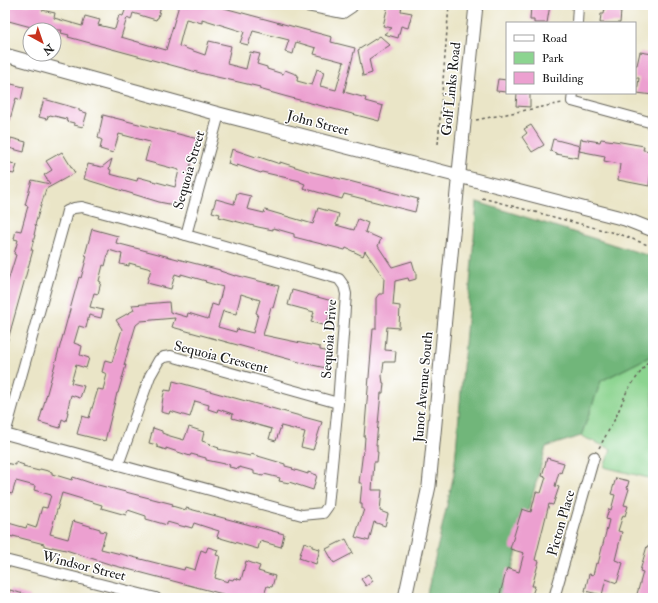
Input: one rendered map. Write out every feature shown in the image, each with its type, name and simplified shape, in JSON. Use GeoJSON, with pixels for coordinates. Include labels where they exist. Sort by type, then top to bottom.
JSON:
{"type":"FeatureCollection","features":[{"type":"Feature","properties":{"kind":"main road","name":"Golf Links Road"},"geometry":{"type":"LineString","coordinates":[[459,176],[476,5]]}},
{"type":"Feature","properties":{"kind":"main road","name":"John Street"},"geometry":{"type":"LineString","coordinates":[[5,55],[219,114],[625,219],[653,230]]}},
{"type":"Feature","properties":{"kind":"main road","name":"Junot Avenue South"},"geometry":{"type":"LineString","coordinates":[[405,598],[429,486],[459,176]]}},
{"type":"Feature","properties":{"kind":"main road","name":"John Street"},"geometry":{"type":"LineString","coordinates":[[625,219],[653,222]]}},
{"type":"Feature","properties":{"kind":"street"},"geometry":{"type":"LineString","coordinates":[[302,5],[343,13],[353,5]]}},
{"type":"Feature","properties":{"kind":"street"},"geometry":{"type":"LineString","coordinates":[[577,22],[578,5]]}},
{"type":"Feature","properties":{"kind":"street"},"geometry":{"type":"LineString","coordinates":[[572,97],[653,123]]}},
{"type":"Feature","properties":{"kind":"street","name":"Sequoia Street"},"geometry":{"type":"LineString","coordinates":[[186,235],[219,114]]}},
{"type":"Feature","properties":{"kind":"street","name":"Sequoia Drive"},"geometry":{"type":"LineString","coordinates":[[82,207],[186,235],[340,279],[344,286],[346,294],[338,403],[328,506],[323,513],[302,515],[5,434],[68,211],[74,208],[82,207]]}},
{"type":"Feature","properties":{"kind":"street","name":"Sequoia Crescent"},"geometry":{"type":"LineString","coordinates":[[118,465],[150,376],[159,360],[164,357],[171,356],[338,403]]}},
{"type":"Feature","properties":{"kind":"street","name":"Picton Place"},"geometry":{"type":"LineString","coordinates":[[554,598],[594,456]]}},
{"type":"Feature","properties":{"kind":"street","name":"Windsor Street"},"geometry":{"type":"LineString","coordinates":[[5,560],[156,598]]}},
{"type":"Feature","properties":{"kind":"path"},"geometry":{"type":"LineString","coordinates":[[438,144],[449,5]]}},
{"type":"Feature","properties":{"kind":"path"},"geometry":{"type":"LineString","coordinates":[[464,122],[572,97]]}},
{"type":"Feature","properties":{"kind":"path"},"geometry":{"type":"LineString","coordinates":[[482,198],[622,236],[653,247]]}},
{"type":"Feature","properties":{"kind":"path"},"geometry":{"type":"LineString","coordinates":[[594,456],[615,419],[627,391],[647,363],[653,351]]}},
{"type":"Feature","properties":{"kind":"green space"},"geometry":{"type":"Polygon","coordinates":[[[477,202],[653,257],[653,355],[601,381],[581,436],[546,447],[504,598],[426,598],[454,474],[477,202]]]}},
{"type":"Feature","properties":{"kind":"green space"},"geometry":{"type":"Polygon","coordinates":[[[653,355],[653,479],[604,467],[611,449],[581,436],[601,381],[653,355]]]}},
{"type":"Feature","properties":{"kind":"building"},"geometry":{"type":"Polygon","coordinates":[[[5,5],[43,5],[42,10],[55,13],[54,18],[82,26],[85,16],[100,20],[98,25],[115,29],[119,15],[123,16],[127,5],[161,5],[158,18],[156,20],[133,13],[131,20],[127,18],[121,37],[166,50],[179,5],[213,5],[332,37],[331,42],[355,48],[344,92],[366,98],[365,101],[383,106],[379,121],[259,89],[260,87],[204,74],[68,37],[69,35],[62,33],[62,22],[22,22],[22,25],[5,20],[5,5]],[[186,19],[179,46],[205,55],[209,41],[231,46],[227,64],[246,69],[250,52],[260,54],[257,64],[283,74],[285,70],[298,75],[297,81],[312,85],[317,69],[324,72],[320,86],[336,90],[344,62],[314,54],[316,48],[296,42],[293,54],[285,52],[289,40],[253,31],[248,45],[240,43],[244,32],[202,19],[202,23],[186,19]]]}},
{"type":"Feature","properties":{"kind":"building"},"geometry":{"type":"Polygon","coordinates":[[[388,5],[402,5],[401,11],[412,13],[408,28],[401,26],[398,38],[384,34],[392,28],[383,26],[388,5]]]}},
{"type":"Feature","properties":{"kind":"building"},"geometry":{"type":"Polygon","coordinates":[[[531,5],[550,5],[547,22],[534,22],[534,20],[530,20],[531,5]]]}},
{"type":"Feature","properties":{"kind":"building"},"geometry":{"type":"Polygon","coordinates":[[[605,5],[619,5],[619,11],[621,11],[620,22],[600,22],[601,14],[604,14],[605,5]]]}},
{"type":"Feature","properties":{"kind":"building"},"geometry":{"type":"Polygon","coordinates":[[[380,36],[390,45],[369,59],[372,73],[363,76],[358,50],[380,36]]]}},
{"type":"Feature","properties":{"kind":"building"},"geometry":{"type":"Polygon","coordinates":[[[640,52],[653,54],[650,73],[653,73],[653,95],[637,93],[639,78],[636,78],[640,52]]]}},
{"type":"Feature","properties":{"kind":"building"},"geometry":{"type":"Polygon","coordinates":[[[498,79],[506,80],[506,92],[496,91],[498,79]]]}},
{"type":"Feature","properties":{"kind":"building"},"geometry":{"type":"Polygon","coordinates":[[[7,83],[24,87],[21,100],[16,98],[7,130],[5,130],[5,90],[7,83]]]}},
{"type":"Feature","properties":{"kind":"building"},"geometry":{"type":"Polygon","coordinates":[[[517,94],[530,94],[530,107],[516,106],[517,94]]]}},
{"type":"Feature","properties":{"kind":"building"},"geometry":{"type":"Polygon","coordinates":[[[44,99],[79,109],[79,111],[87,113],[83,127],[66,121],[67,119],[50,115],[47,119],[39,117],[44,99]]]}},
{"type":"Feature","properties":{"kind":"building"},"geometry":{"type":"Polygon","coordinates":[[[103,115],[198,139],[179,206],[159,202],[84,179],[88,164],[102,167],[112,159],[109,169],[111,170],[110,174],[137,181],[138,177],[175,187],[179,170],[145,161],[150,142],[119,134],[113,153],[100,149],[102,140],[98,138],[103,115]]]}},
{"type":"Feature","properties":{"kind":"building"},"geometry":{"type":"Polygon","coordinates":[[[531,125],[544,145],[532,152],[522,137],[527,133],[524,129],[531,125]]]}},
{"type":"Feature","properties":{"kind":"building"},"geometry":{"type":"Polygon","coordinates":[[[11,138],[26,142],[24,152],[9,148],[11,138]]]}},
{"type":"Feature","properties":{"kind":"building"},"geometry":{"type":"Polygon","coordinates":[[[553,139],[580,146],[578,158],[556,154],[550,151],[553,139]]]}},
{"type":"Feature","properties":{"kind":"building"},"geometry":{"type":"Polygon","coordinates":[[[581,139],[600,142],[601,139],[621,142],[644,146],[643,150],[653,151],[653,170],[651,170],[649,186],[618,180],[620,164],[604,161],[605,156],[579,151],[581,139]]]}},
{"type":"Feature","properties":{"kind":"building"},"geometry":{"type":"Polygon","coordinates":[[[232,149],[280,164],[280,162],[308,171],[418,199],[415,212],[344,194],[342,199],[303,188],[305,184],[300,181],[228,164],[232,149]]]}},
{"type":"Feature","properties":{"kind":"building"},"geometry":{"type":"Polygon","coordinates":[[[62,152],[75,173],[46,189],[35,225],[35,235],[31,250],[33,250],[7,343],[5,343],[5,280],[8,281],[16,255],[14,254],[18,240],[14,239],[16,230],[21,231],[28,206],[25,205],[32,180],[50,184],[44,175],[52,170],[46,161],[62,152]]]}},
{"type":"Feature","properties":{"kind":"building"},"geometry":{"type":"Polygon","coordinates":[[[5,161],[17,165],[14,174],[5,172],[5,161]]]}},
{"type":"Feature","properties":{"kind":"building"},"geometry":{"type":"Polygon","coordinates":[[[237,193],[251,196],[247,209],[264,213],[265,210],[313,224],[318,208],[339,214],[336,225],[354,230],[358,219],[368,223],[365,232],[381,239],[378,246],[392,267],[412,261],[416,271],[416,279],[409,281],[408,278],[395,281],[393,305],[400,306],[399,328],[387,327],[385,350],[396,351],[395,362],[384,362],[382,376],[384,383],[383,393],[381,393],[376,445],[378,452],[377,462],[374,462],[372,490],[382,490],[380,511],[388,514],[385,526],[374,522],[369,541],[355,537],[364,509],[362,509],[362,504],[360,504],[362,483],[359,483],[364,451],[373,329],[376,329],[376,298],[379,294],[383,294],[384,278],[365,251],[363,256],[346,248],[345,250],[294,237],[294,234],[273,228],[273,230],[258,227],[219,217],[220,214],[212,212],[216,199],[234,204],[237,193]]]}},
{"type":"Feature","properties":{"kind":"building"},"geometry":{"type":"Polygon","coordinates":[[[92,229],[118,236],[116,243],[220,270],[235,276],[279,286],[263,335],[320,347],[320,350],[330,352],[326,368],[172,327],[175,318],[141,321],[136,325],[129,348],[124,365],[126,365],[117,393],[105,441],[77,434],[82,416],[89,418],[98,389],[103,390],[107,374],[102,372],[105,360],[112,362],[122,329],[116,320],[134,310],[132,305],[169,302],[170,312],[187,317],[188,313],[208,319],[212,304],[218,306],[223,287],[181,274],[181,276],[175,274],[171,289],[147,283],[151,269],[129,263],[129,266],[120,264],[122,254],[109,250],[99,281],[101,282],[98,294],[94,293],[90,307],[103,310],[101,318],[89,315],[86,328],[79,326],[74,343],[82,346],[80,355],[89,358],[86,368],[76,365],[71,383],[84,386],[80,398],[71,395],[66,421],[62,419],[60,428],[39,422],[79,277],[81,278],[87,256],[85,255],[92,229]],[[241,294],[236,314],[223,311],[218,327],[236,332],[237,329],[253,333],[258,314],[256,313],[260,300],[241,294]]]}},
{"type":"Feature","properties":{"kind":"building"},"geometry":{"type":"Polygon","coordinates":[[[292,290],[332,301],[326,326],[311,322],[314,312],[288,305],[292,290]]]}},
{"type":"Feature","properties":{"kind":"building"},"geometry":{"type":"Polygon","coordinates":[[[173,381],[322,422],[313,450],[301,447],[305,432],[281,426],[276,441],[269,439],[272,429],[232,418],[233,414],[218,409],[217,412],[208,409],[209,405],[195,401],[190,417],[170,411],[169,414],[161,412],[165,390],[171,391],[173,381]]]}},
{"type":"Feature","properties":{"kind":"building"},"geometry":{"type":"Polygon","coordinates":[[[189,427],[204,432],[202,441],[219,448],[218,449],[250,456],[251,454],[285,464],[285,466],[293,468],[292,469],[317,475],[313,490],[289,482],[279,481],[280,478],[264,474],[263,476],[254,474],[254,471],[239,467],[239,469],[229,467],[230,465],[206,460],[206,458],[191,454],[190,456],[166,448],[166,450],[149,443],[153,428],[162,431],[162,433],[184,440],[189,427]]]}},
{"type":"Feature","properties":{"kind":"building"},"geometry":{"type":"Polygon","coordinates":[[[547,458],[564,463],[561,473],[559,472],[555,486],[559,487],[553,505],[549,504],[535,560],[539,561],[532,586],[535,586],[531,598],[514,598],[500,594],[507,568],[519,572],[524,553],[510,549],[522,509],[531,512],[536,492],[541,493],[546,477],[542,476],[547,458]]]}},
{"type":"Feature","properties":{"kind":"building"},"geometry":{"type":"Polygon","coordinates":[[[15,462],[24,465],[23,467],[39,471],[40,469],[52,472],[52,474],[72,480],[73,477],[94,484],[173,504],[172,506],[186,510],[186,508],[284,534],[281,547],[260,541],[258,549],[217,537],[219,531],[194,523],[192,528],[167,522],[167,525],[146,519],[146,516],[128,510],[126,515],[101,508],[102,505],[62,493],[50,534],[68,539],[73,521],[106,532],[101,549],[184,570],[185,567],[195,570],[201,550],[206,552],[208,547],[218,550],[216,555],[220,556],[215,578],[228,582],[229,579],[233,580],[234,578],[241,580],[246,561],[260,566],[258,571],[275,576],[272,587],[267,586],[263,598],[238,598],[112,565],[66,550],[44,546],[44,544],[5,535],[5,522],[26,528],[27,525],[36,528],[42,507],[47,508],[51,495],[34,490],[35,486],[16,481],[12,494],[5,492],[8,475],[5,474],[5,463],[15,465],[15,462]]]}},
{"type":"Feature","properties":{"kind":"building"},"geometry":{"type":"Polygon","coordinates":[[[616,478],[629,481],[627,488],[629,489],[624,505],[628,506],[625,516],[623,515],[618,531],[622,532],[615,560],[623,563],[617,583],[606,579],[602,595],[585,591],[589,574],[593,575],[596,563],[598,564],[609,520],[606,519],[609,509],[611,510],[615,495],[611,494],[616,478]]]}},
{"type":"Feature","properties":{"kind":"building"},"geometry":{"type":"Polygon","coordinates":[[[346,539],[353,553],[334,563],[326,549],[346,539]]]}},
{"type":"Feature","properties":{"kind":"building"},"geometry":{"type":"Polygon","coordinates":[[[304,542],[312,545],[312,547],[320,549],[316,564],[299,558],[304,542]]]}},
{"type":"Feature","properties":{"kind":"building"},"geometry":{"type":"Polygon","coordinates":[[[647,546],[653,547],[653,598],[638,598],[639,595],[637,594],[643,572],[640,571],[647,546]]]}},
{"type":"Feature","properties":{"kind":"building"},"geometry":{"type":"Polygon","coordinates":[[[368,574],[373,581],[366,586],[361,579],[368,574]]]}},
{"type":"Feature","properties":{"kind":"building"},"geometry":{"type":"Polygon","coordinates":[[[10,590],[30,596],[30,598],[7,598],[10,590]]]}}]}
